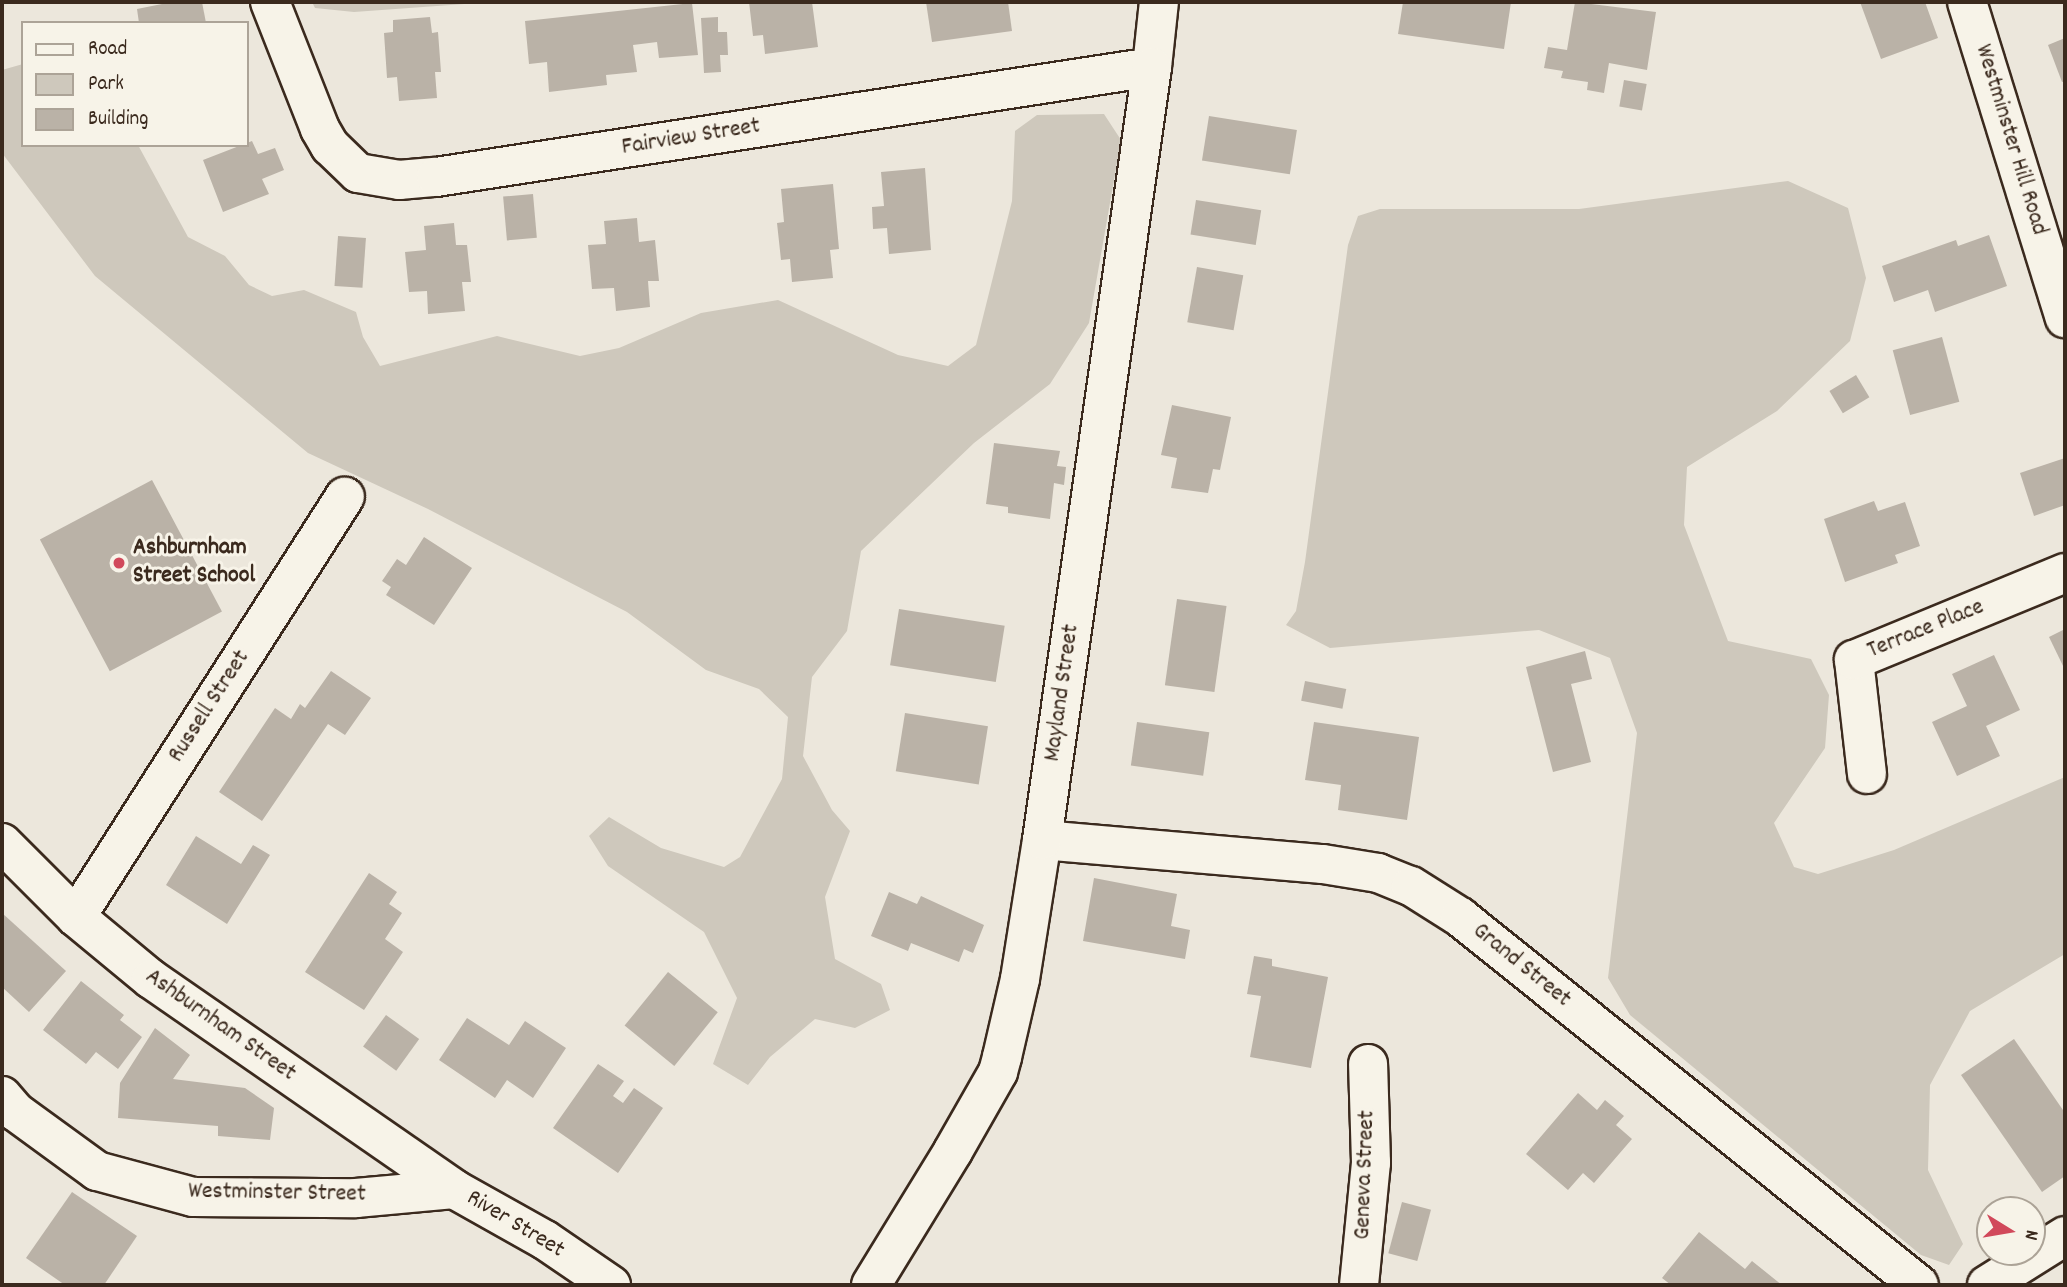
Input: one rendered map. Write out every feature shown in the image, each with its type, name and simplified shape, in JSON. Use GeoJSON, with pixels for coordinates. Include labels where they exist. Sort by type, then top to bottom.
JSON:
{"type":"FeatureCollection","features":[{"type":"Feature","properties":{"kind":"main road","name":"Fairview Street"},"geometry":{"type":"LineString","coordinates":[[270,2],[330,146],[358,173],[399,180],[436,177],[1152,67]]}},
{"type":"Feature","properties":{"kind":"main road"},"geometry":{"type":"LineString","coordinates":[[1152,67],[1159,2]]}},
{"type":"Feature","properties":{"kind":"main road","name":"Westminster Hill Road"},"geometry":{"type":"LineString","coordinates":[[1967,2],[2065,318]]}},
{"type":"Feature","properties":{"kind":"main road","name":"Mayland Street"},"geometry":{"type":"LineString","coordinates":[[871,1285],[998,1072],[1020,979],[1152,67]]}},
{"type":"Feature","properties":{"kind":"main road","name":"Russell Street"},"geometry":{"type":"LineString","coordinates":[[76,917],[345,497]]}},
{"type":"Feature","properties":{"kind":"main road","name":"Terrace Place"},"geometry":{"type":"LineString","coordinates":[[1867,774],[1854,660],[2065,573]]}},
{"type":"Feature","properties":{"kind":"main road","name":"Grand Street"},"geometry":{"type":"LineString","coordinates":[[1042,840],[1323,864],[1378,873],[1411,886],[1460,917],[1919,1285]]}},
{"type":"Feature","properties":{"kind":"main road","name":"Ashburnham Street"},"geometry":{"type":"LineString","coordinates":[[2,843],[76,917],[151,979],[454,1189]]}},
{"type":"Feature","properties":{"kind":"main road","name":"Geneva Street"},"geometry":{"type":"LineString","coordinates":[[1359,1285],[1371,1163],[1368,1064]]}},
{"type":"Feature","properties":{"kind":"main road","name":"Westminster Street"},"geometry":{"type":"LineString","coordinates":[[2,1096],[16,1112],[97,1171],[193,1197],[356,1198],[454,1189]]}},
{"type":"Feature","properties":{"kind":"main road","name":"River Street"},"geometry":{"type":"LineString","coordinates":[[454,1189],[545,1240],[611,1285]]}},
{"type":"Feature","properties":{"kind":"main road"},"geometry":{"type":"LineString","coordinates":[[1987,1285],[2065,1236]]}},
{"type":"Feature","properties":{"kind":"green space"},"geometry":{"type":"Polygon","coordinates":[[[312,2],[492,2],[354,12],[315,8],[312,2]]]}},
{"type":"Feature","properties":{"kind":"green space"},"geometry":{"type":"Polygon","coordinates":[[[21,65],[21,147],[139,147],[188,237],[225,256],[249,285],[272,296],[304,290],[356,312],[363,337],[380,366],[497,336],[580,356],[619,348],[701,313],[778,300],[898,355],[948,366],[976,345],[1012,201],[1015,131],[1037,115],[1104,114],[1121,140],[1089,323],[1050,384],[974,443],[861,551],[847,631],[812,677],[803,756],[832,810],[850,831],[825,897],[835,959],[881,984],[890,1010],[855,1028],[815,1019],[770,1057],[748,1085],[713,1064],[737,998],[704,932],[608,866],[589,836],[609,817],[661,848],[724,867],[740,857],[782,779],[788,717],[759,689],[706,670],[627,612],[428,509],[308,453],[95,276],[2,153],[2,70],[21,65]]]}},
{"type":"Feature","properties":{"kind":"green space"},"geometry":{"type":"Polygon","coordinates":[[[1788,181],[1848,208],[1866,278],[1850,341],[1777,411],[1687,467],[1684,525],[1728,641],[1811,659],[1829,695],[1825,748],[1774,823],[1794,867],[1818,874],[1894,850],[2065,777],[2065,954],[1970,1011],[1930,1085],[1928,1170],[1963,1244],[1949,1265],[1921,1255],[1630,1015],[1608,978],[1637,733],[1610,658],[1539,630],[1330,648],[1286,625],[1296,611],[1305,562],[1348,245],[1358,216],[1380,209],[1579,209],[1788,181]]]}},
{"type":"Feature","properties":{"kind":"building"},"geometry":{"type":"Polygon","coordinates":[[[172,2],[202,2],[206,21],[139,21],[137,9],[172,2]]]}},
{"type":"Feature","properties":{"kind":"building"},"geometry":{"type":"Polygon","coordinates":[[[749,2],[812,2],[818,47],[765,54],[763,35],[753,36],[749,2]]]}},
{"type":"Feature","properties":{"kind":"building"},"geometry":{"type":"Polygon","coordinates":[[[926,2],[1008,2],[1012,31],[932,42],[926,2]]]}},
{"type":"Feature","properties":{"kind":"building"},"geometry":{"type":"Polygon","coordinates":[[[1403,2],[1511,2],[1504,49],[1398,34],[1403,2]]]}},
{"type":"Feature","properties":{"kind":"building"},"geometry":{"type":"Polygon","coordinates":[[[1575,2],[1656,12],[1647,70],[1609,63],[1604,93],[1587,90],[1588,82],[1561,78],[1563,71],[1544,68],[1548,47],[1567,50],[1575,2]]]}},
{"type":"Feature","properties":{"kind":"building"},"geometry":{"type":"Polygon","coordinates":[[[1860,2],[1925,2],[1938,38],[1881,59],[1860,2]]]}},
{"type":"Feature","properties":{"kind":"building"},"geometry":{"type":"Polygon","coordinates":[[[692,3],[698,55],[659,58],[657,42],[633,45],[637,72],[606,75],[607,85],[549,92],[547,62],[529,64],[525,21],[692,3]]]}},
{"type":"Feature","properties":{"kind":"building"},"geometry":{"type":"Polygon","coordinates":[[[430,17],[432,33],[438,32],[441,72],[435,72],[437,98],[399,101],[397,77],[387,78],[384,33],[393,32],[393,20],[430,17]]]}},
{"type":"Feature","properties":{"kind":"building"},"geometry":{"type":"Polygon","coordinates":[[[718,17],[718,32],[727,32],[728,55],[720,55],[721,72],[704,73],[701,18],[718,17]]]}},
{"type":"Feature","properties":{"kind":"building"},"geometry":{"type":"Polygon","coordinates":[[[2065,38],[2065,81],[2062,82],[2048,45],[2065,38]]]}},
{"type":"Feature","properties":{"kind":"building"},"geometry":{"type":"Polygon","coordinates":[[[1624,80],[1647,84],[1642,111],[1619,107],[1624,80]]]}},
{"type":"Feature","properties":{"kind":"building"},"geometry":{"type":"Polygon","coordinates":[[[1209,116],[1297,130],[1290,174],[1202,160],[1209,116]]]}},
{"type":"Feature","properties":{"kind":"building"},"geometry":{"type":"Polygon","coordinates":[[[252,141],[258,154],[275,148],[284,170],[262,179],[269,194],[223,212],[203,160],[237,147],[248,147],[248,143],[252,141]]]}},
{"type":"Feature","properties":{"kind":"building"},"geometry":{"type":"Polygon","coordinates":[[[925,168],[931,250],[889,254],[887,228],[873,229],[872,207],[884,206],[881,172],[925,168]]]}},
{"type":"Feature","properties":{"kind":"building"},"geometry":{"type":"Polygon","coordinates":[[[833,184],[839,249],[830,250],[833,278],[792,282],[790,259],[781,260],[777,223],[784,222],[781,189],[833,184]]]}},
{"type":"Feature","properties":{"kind":"building"},"geometry":{"type":"Polygon","coordinates":[[[533,194],[537,238],[507,240],[503,197],[533,194]]]}},
{"type":"Feature","properties":{"kind":"building"},"geometry":{"type":"Polygon","coordinates":[[[1196,200],[1261,210],[1256,245],[1191,235],[1196,200]]]}},
{"type":"Feature","properties":{"kind":"building"},"geometry":{"type":"Polygon","coordinates":[[[637,218],[639,242],[655,240],[659,281],[648,281],[650,307],[616,311],[614,288],[592,289],[588,245],[606,244],[604,221],[637,218]]]}},
{"type":"Feature","properties":{"kind":"building"},"geometry":{"type":"Polygon","coordinates":[[[454,223],[456,245],[467,245],[471,282],[462,282],[465,311],[428,314],[427,291],[409,292],[405,252],[426,250],[424,226],[454,223]]]}},
{"type":"Feature","properties":{"kind":"building"},"geometry":{"type":"Polygon","coordinates":[[[1989,235],[2007,286],[1935,312],[1928,290],[1894,302],[1882,266],[1956,240],[1958,246],[1989,235]]]}},
{"type":"Feature","properties":{"kind":"building"},"geometry":{"type":"Polygon","coordinates":[[[338,236],[366,238],[362,288],[335,286],[338,236]]]}},
{"type":"Feature","properties":{"kind":"building"},"geometry":{"type":"Polygon","coordinates":[[[1197,267],[1243,275],[1234,330],[1187,322],[1197,267]]]}},
{"type":"Feature","properties":{"kind":"building"},"geometry":{"type":"Polygon","coordinates":[[[1942,337],[1959,402],[1910,415],[1893,350],[1942,337]]]}},
{"type":"Feature","properties":{"kind":"building"},"geometry":{"type":"Polygon","coordinates":[[[1856,375],[1869,397],[1843,413],[1829,391],[1856,375]]]}},
{"type":"Feature","properties":{"kind":"building"},"geometry":{"type":"Polygon","coordinates":[[[1172,405],[1231,417],[1220,470],[1213,469],[1208,493],[1171,488],[1177,458],[1161,455],[1172,405]]]}},
{"type":"Feature","properties":{"kind":"building"},"geometry":{"type":"Polygon","coordinates":[[[994,443],[1060,451],[1057,466],[1066,467],[1064,485],[1054,483],[1050,519],[1008,513],[1008,507],[986,504],[994,443]]]}},
{"type":"Feature","properties":{"kind":"building"},"geometry":{"type":"Polygon","coordinates":[[[2065,458],[2065,505],[2034,516],[2020,473],[2065,458]]]}},
{"type":"Feature","properties":{"kind":"building"},"geometry":{"type":"Polygon","coordinates":[[[152,480],[222,612],[110,671],[40,540],[152,480]]]}},
{"type":"Feature","properties":{"kind":"building"},"geometry":{"type":"Polygon","coordinates":[[[1874,501],[1878,511],[1905,502],[1920,546],[1895,555],[1898,563],[1845,582],[1824,519],[1874,501]]]}},
{"type":"Feature","properties":{"kind":"building"},"geometry":{"type":"Polygon","coordinates":[[[424,537],[472,568],[434,625],[386,595],[391,587],[382,581],[397,559],[406,565],[424,537]]]}},
{"type":"Feature","properties":{"kind":"building"},"geometry":{"type":"Polygon","coordinates":[[[1177,599],[1227,606],[1214,692],[1165,685],[1177,599]]]}},
{"type":"Feature","properties":{"kind":"building"},"geometry":{"type":"Polygon","coordinates":[[[899,609],[1005,626],[996,682],[890,665],[899,609]]]}},
{"type":"Feature","properties":{"kind":"building"},"geometry":{"type":"Polygon","coordinates":[[[2065,629],[2065,670],[2049,637],[2065,629]]]}},
{"type":"Feature","properties":{"kind":"building"},"geometry":{"type":"Polygon","coordinates":[[[1585,651],[1592,679],[1571,684],[1591,762],[1553,772],[1526,667],[1585,651]]]}},
{"type":"Feature","properties":{"kind":"building"},"geometry":{"type":"Polygon","coordinates":[[[1994,655],[2020,710],[1986,726],[2000,756],[1957,776],[1932,722],[1967,706],[1952,674],[1994,655]]]}},
{"type":"Feature","properties":{"kind":"building"},"geometry":{"type":"Polygon","coordinates":[[[331,671],[371,698],[345,735],[328,724],[262,821],[219,792],[275,708],[291,719],[300,704],[305,708],[331,671]]]}},
{"type":"Feature","properties":{"kind":"building"},"geometry":{"type":"Polygon","coordinates":[[[1305,681],[1346,689],[1342,709],[1301,701],[1305,681]]]}},
{"type":"Feature","properties":{"kind":"building"},"geometry":{"type":"Polygon","coordinates":[[[905,713],[988,726],[979,784],[896,771],[905,713]]]}},
{"type":"Feature","properties":{"kind":"building"},"geometry":{"type":"Polygon","coordinates":[[[1137,722],[1209,732],[1203,776],[1131,766],[1137,722]]]}},
{"type":"Feature","properties":{"kind":"building"},"geometry":{"type":"Polygon","coordinates":[[[1314,722],[1419,737],[1407,820],[1338,810],[1341,785],[1305,780],[1314,722]]]}},
{"type":"Feature","properties":{"kind":"building"},"geometry":{"type":"Polygon","coordinates":[[[196,836],[241,864],[253,845],[270,855],[227,924],[166,885],[196,836]]]}},
{"type":"Feature","properties":{"kind":"building"},"geometry":{"type":"Polygon","coordinates":[[[369,873],[397,892],[389,904],[402,913],[385,939],[403,952],[364,1010],[305,972],[369,873]]]}},
{"type":"Feature","properties":{"kind":"building"},"geometry":{"type":"Polygon","coordinates":[[[1094,878],[1177,894],[1171,926],[1190,930],[1185,959],[1083,941],[1094,878]]]}},
{"type":"Feature","properties":{"kind":"building"},"geometry":{"type":"Polygon","coordinates":[[[889,892],[917,904],[921,896],[984,925],[973,953],[964,949],[959,962],[911,943],[908,951],[871,936],[889,892]]]}},
{"type":"Feature","properties":{"kind":"building"},"geometry":{"type":"Polygon","coordinates":[[[2,913],[66,971],[29,1012],[2,987],[2,913]]]}},
{"type":"Feature","properties":{"kind":"building"},"geometry":{"type":"Polygon","coordinates":[[[1254,956],[1272,959],[1272,966],[1328,977],[1311,1068],[1250,1057],[1261,996],[1247,994],[1254,956]]]}},
{"type":"Feature","properties":{"kind":"building"},"geometry":{"type":"Polygon","coordinates":[[[668,972],[718,1012],[674,1066],[625,1026],[668,972]]]}},
{"type":"Feature","properties":{"kind":"building"},"geometry":{"type":"Polygon","coordinates":[[[81,981],[124,1015],[120,1020],[142,1037],[118,1069],[96,1052],[86,1064],[43,1030],[81,981]]]}},
{"type":"Feature","properties":{"kind":"building"},"geometry":{"type":"Polygon","coordinates":[[[386,1015],[419,1039],[396,1071],[363,1047],[386,1015]]]}},
{"type":"Feature","properties":{"kind":"building"},"geometry":{"type":"Polygon","coordinates":[[[467,1018],[509,1045],[525,1021],[566,1048],[533,1098],[507,1080],[495,1098],[439,1060],[467,1018]]]}},
{"type":"Feature","properties":{"kind":"building"},"geometry":{"type":"Polygon","coordinates":[[[155,1028],[190,1055],[173,1079],[245,1088],[274,1108],[270,1140],[218,1136],[218,1126],[118,1118],[120,1083],[155,1028]]]}},
{"type":"Feature","properties":{"kind":"building"},"geometry":{"type":"Polygon","coordinates":[[[2014,1039],[2065,1113],[2065,1176],[2042,1192],[1961,1075],[2014,1039]]]}},
{"type":"Feature","properties":{"kind":"building"},"geometry":{"type":"Polygon","coordinates":[[[598,1064],[624,1081],[613,1096],[623,1103],[634,1088],[663,1108],[618,1173],[553,1128],[598,1064]]]}},
{"type":"Feature","properties":{"kind":"building"},"geometry":{"type":"Polygon","coordinates":[[[1578,1093],[1597,1110],[1605,1100],[1624,1116],[1616,1125],[1632,1139],[1594,1183],[1583,1173],[1568,1190],[1526,1154],[1578,1093]]]}},
{"type":"Feature","properties":{"kind":"building"},"geometry":{"type":"Polygon","coordinates":[[[72,1192],[137,1236],[104,1285],[65,1285],[26,1258],[72,1192]]]}},
{"type":"Feature","properties":{"kind":"building"},"geometry":{"type":"Polygon","coordinates":[[[1402,1202],[1431,1210],[1417,1261],[1388,1253],[1402,1202]]]}},
{"type":"Feature","properties":{"kind":"building"},"geometry":{"type":"Polygon","coordinates":[[[1699,1232],[1745,1269],[1752,1261],[1782,1285],[1671,1285],[1662,1278],[1699,1232]]]}},
{"type":"Feature","properties":{"kind":"place","name":"Ashburnham Street School"},"geometry":{"type":"Point","coordinates":[119,563]}}]}
